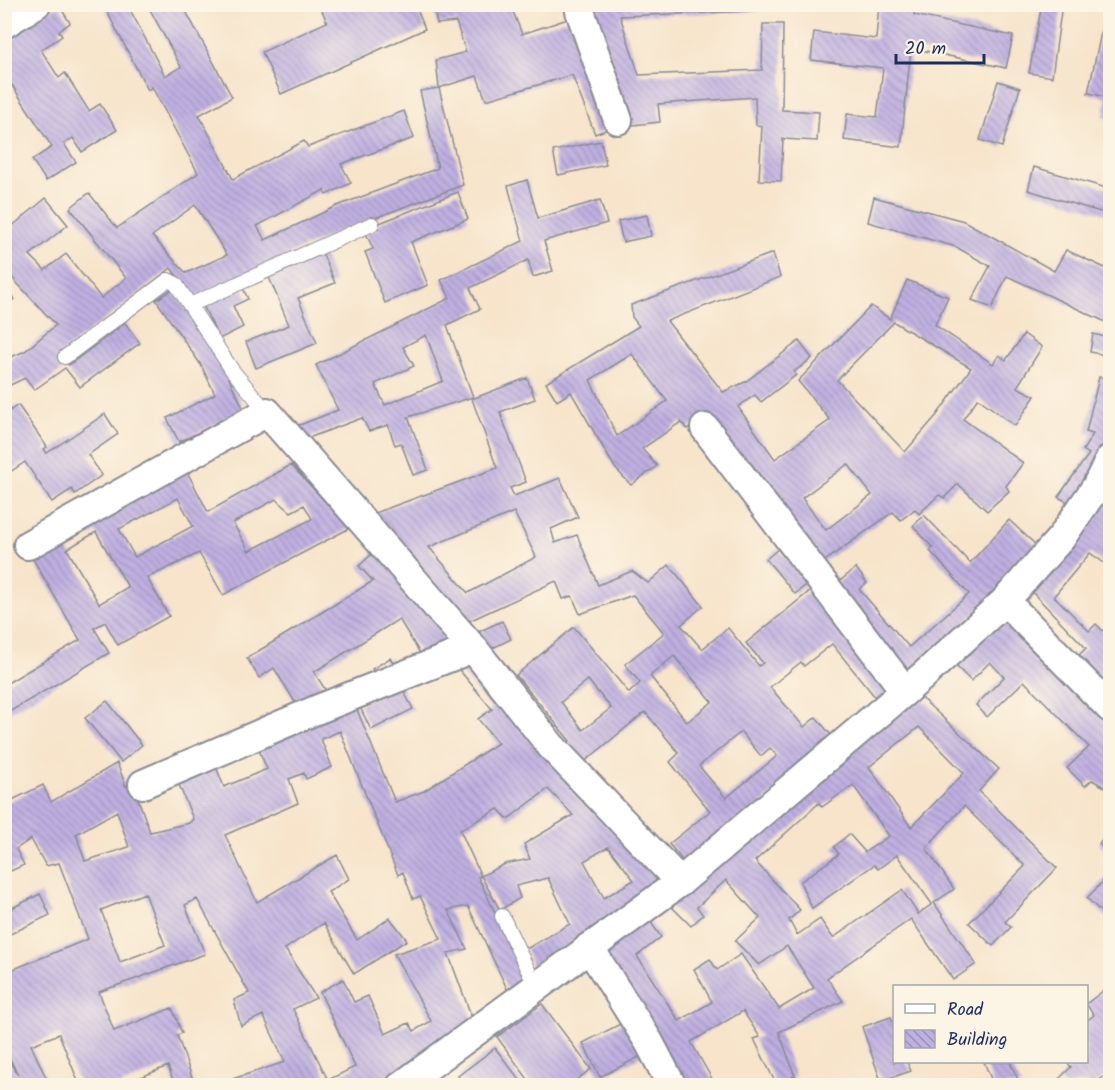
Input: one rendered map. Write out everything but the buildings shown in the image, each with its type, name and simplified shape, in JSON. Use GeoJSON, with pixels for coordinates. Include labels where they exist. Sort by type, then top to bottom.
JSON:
{"type":"FeatureCollection","features":[{"type":"Feature","properties":{"kind":"street"},"geometry":{"type":"LineString","coordinates":[[4,24],[36,4]]}},
{"type":"Feature","properties":{"kind":"street"},"geometry":{"type":"LineString","coordinates":[[581,4],[580,11],[618,120]]}},
{"type":"Feature","properties":{"kind":"street"},"geometry":{"type":"LineString","coordinates":[[28,545],[267,412],[473,648],[551,746],[680,882]]}},
{"type":"Feature","properties":{"kind":"street"},"geometry":{"type":"LineString","coordinates":[[705,428],[905,691]]}},
{"type":"Feature","properties":{"kind":"street"},"geometry":{"type":"LineString","coordinates":[[401,1086],[680,882],[905,691],[1005,601],[1061,538],[1096,487],[1110,459]]}},
{"type":"Feature","properties":{"kind":"street"},"geometry":{"type":"LineString","coordinates":[[1005,601],[1110,708]]}},
{"type":"Feature","properties":{"kind":"street"},"geometry":{"type":"LineString","coordinates":[[143,784],[316,710],[473,648]]}},
{"type":"Feature","properties":{"kind":"street"},"geometry":{"type":"LineString","coordinates":[[589,947],[649,1042],[672,1086]]}},
{"type":"Feature","properties":{"kind":"lane"},"geometry":{"type":"LineString","coordinates":[[190,305],[372,224]]}},
{"type":"Feature","properties":{"kind":"lane"},"geometry":{"type":"LineString","coordinates":[[65,357],[168,280],[176,284],[238,378],[267,412]]}},
{"type":"Feature","properties":{"kind":"lane"},"geometry":{"type":"LineString","coordinates":[[502,916],[535,986]]}}]}
